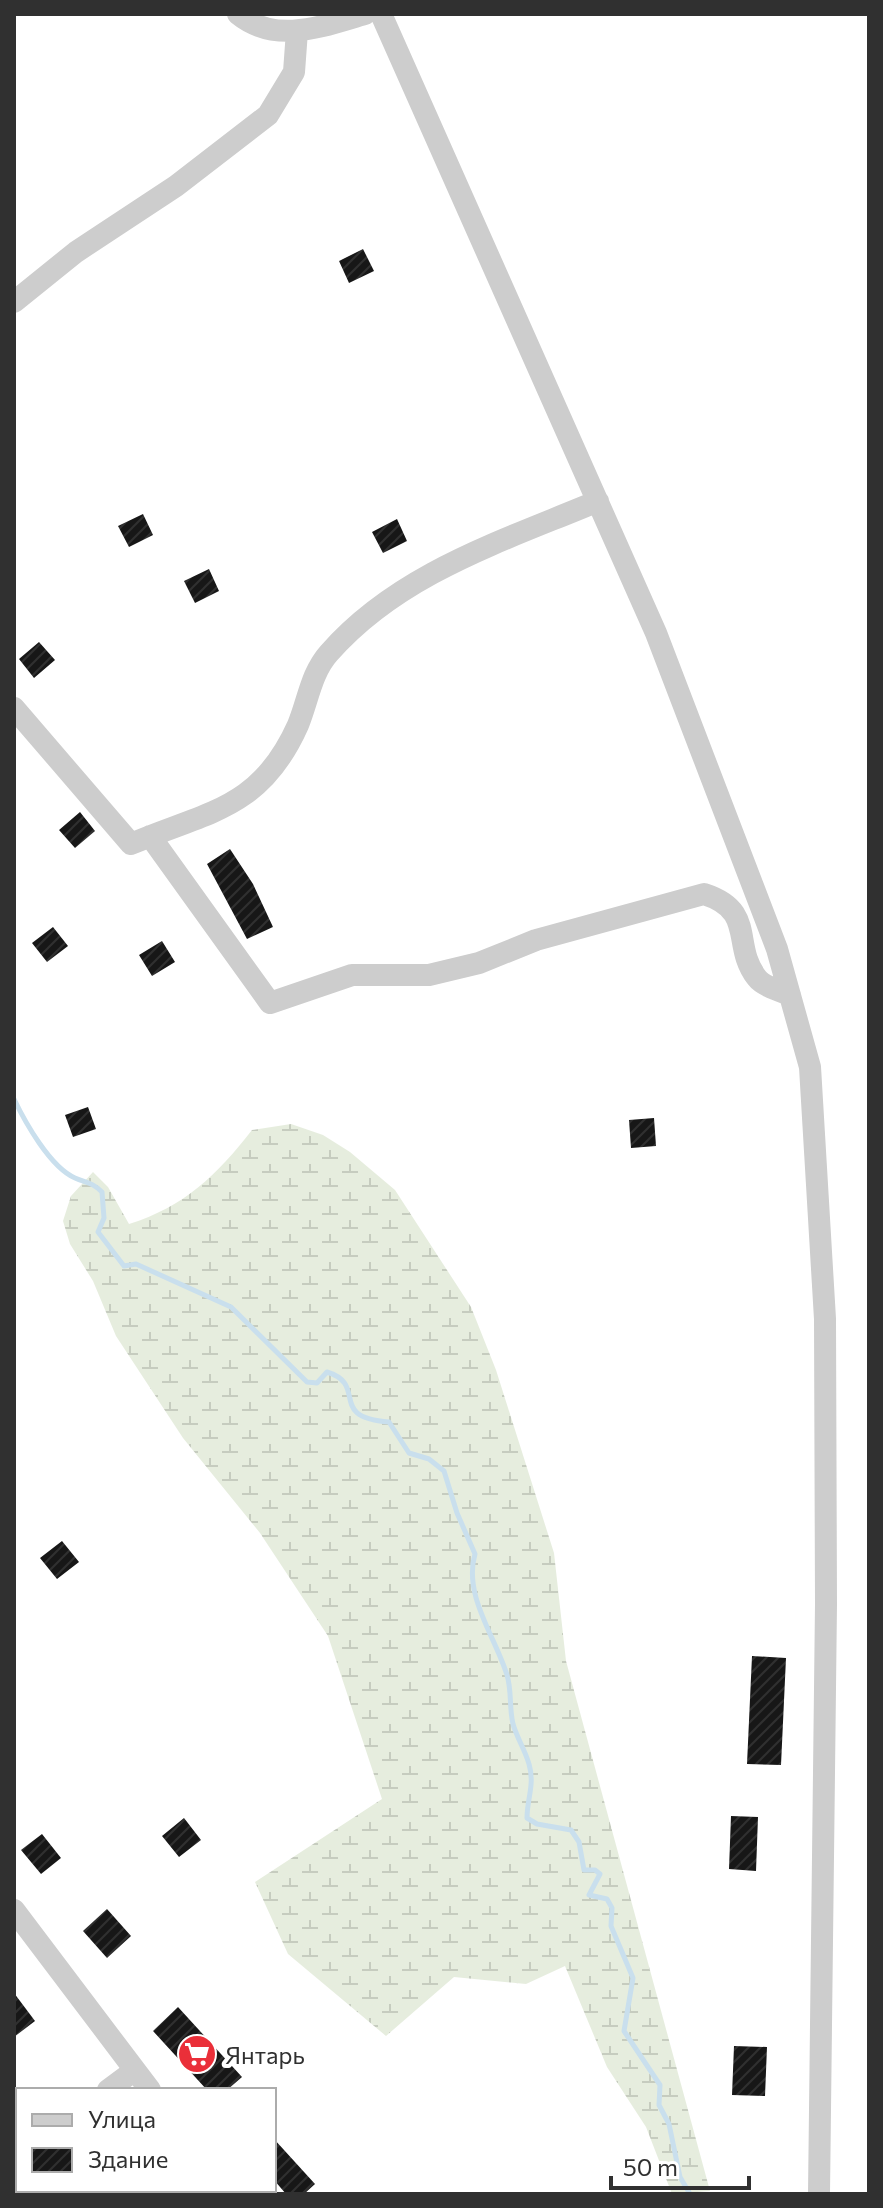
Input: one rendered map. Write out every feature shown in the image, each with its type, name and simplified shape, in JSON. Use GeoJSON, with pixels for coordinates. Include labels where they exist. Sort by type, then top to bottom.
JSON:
{"type":"FeatureCollection","features":[{"type":"Feature","properties":{"kind":"street"},"geometry":{"type":"LineString","coordinates":[[238,14],[270,31],[297,31],[365,14]]}},
{"type":"Feature","properties":{"kind":"street"},"geometry":{"type":"LineString","coordinates":[[381,14],[656,633],[777,949],[810,1067],[820,1192],[825,1319],[826,1604],[819,2194]]}},
{"type":"Feature","properties":{"kind":"street"},"geometry":{"type":"LineString","coordinates":[[14,302],[76,252],[176,186],[268,115],[294,72],[297,31]]}},
{"type":"Feature","properties":{"kind":"street"},"geometry":{"type":"LineString","coordinates":[[14,708],[131,844],[243,798],[265,781],[297,726],[315,675],[328,654],[380,609],[451,561],[598,501]]}},
{"type":"Feature","properties":{"kind":"street"},"geometry":{"type":"LineString","coordinates":[[150,836],[270,1003],[352,975],[429,975],[479,963],[536,940],[704,894],[719,899],[735,912],[742,927],[747,958],[758,979],[790,995]]}},
{"type":"Feature","properties":{"kind":"street"},"geometry":{"type":"LineString","coordinates":[[14,1910],[148,2088]]}},
{"type":"Feature","properties":{"kind":"street"},"geometry":{"type":"LineString","coordinates":[[111,2088],[135,2070]]}},
{"type":"Feature","properties":{"kind":"green space"},"geometry":{"type":"Polygon","coordinates":[[[291,1124],[323,1135],[350,1152],[395,1190],[471,1307],[496,1370],[554,1553],[566,1661],[710,2191],[672,2194],[646,2127],[607,2067],[565,1966],[526,1984],[454,1977],[386,2036],[288,1954],[255,1882],[382,1799],[328,1636],[260,1533],[183,1438],[116,1336],[93,1281],[70,1244],[63,1221],[71,1196],[93,1172],[108,1187],[129,1224],[149,1217],[198,1188],[252,1130],[291,1124]]]}},
{"type":"Feature","properties":{"kind":"building"},"geometry":{"type":"Polygon","coordinates":[[[363,249],[374,271],[349,283],[339,261],[363,249]]]}},
{"type":"Feature","properties":{"kind":"building"},"geometry":{"type":"Polygon","coordinates":[[[143,514],[153,535],[129,547],[118,526],[143,514]]]}},
{"type":"Feature","properties":{"kind":"building"},"geometry":{"type":"Polygon","coordinates":[[[397,519],[407,541],[383,553],[372,532],[397,519]]]}},
{"type":"Feature","properties":{"kind":"building"},"geometry":{"type":"Polygon","coordinates":[[[209,569],[219,591],[195,603],[184,581],[209,569]]]}},
{"type":"Feature","properties":{"kind":"building"},"geometry":{"type":"Polygon","coordinates":[[[39,642],[55,660],[34,678],[19,659],[39,642]]]}},
{"type":"Feature","properties":{"kind":"building"},"geometry":{"type":"Polygon","coordinates":[[[80,812],[95,831],[75,848],[59,830],[80,812]]]}},
{"type":"Feature","properties":{"kind":"building"},"geometry":{"type":"Polygon","coordinates":[[[230,849],[253,884],[273,927],[247,939],[207,864],[230,849]]]}},
{"type":"Feature","properties":{"kind":"building"},"geometry":{"type":"Polygon","coordinates":[[[53,927],[68,946],[47,962],[32,943],[53,927]]]}},
{"type":"Feature","properties":{"kind":"building"},"geometry":{"type":"Polygon","coordinates":[[[162,941],[175,962],[152,976],[139,955],[162,941]]]}},
{"type":"Feature","properties":{"kind":"building"},"geometry":{"type":"Polygon","coordinates":[[[88,1107],[96,1129],[73,1137],[65,1115],[88,1107]]]}},
{"type":"Feature","properties":{"kind":"building"},"geometry":{"type":"Polygon","coordinates":[[[654,1118],[656,1146],[631,1148],[629,1120],[654,1118]]]}},
{"type":"Feature","properties":{"kind":"building"},"geometry":{"type":"Polygon","coordinates":[[[62,1541],[79,1562],[57,1579],[40,1558],[62,1541]]]}},
{"type":"Feature","properties":{"kind":"building"},"geometry":{"type":"Polygon","coordinates":[[[752,1656],[786,1658],[781,1765],[747,1764],[752,1656]]]}},
{"type":"Feature","properties":{"kind":"building"},"geometry":{"type":"Polygon","coordinates":[[[731,1816],[758,1817],[756,1871],[729,1869],[731,1816]]]}},
{"type":"Feature","properties":{"kind":"building"},"geometry":{"type":"Polygon","coordinates":[[[184,1818],[201,1840],[179,1857],[162,1836],[184,1818]]]}},
{"type":"Feature","properties":{"kind":"building"},"geometry":{"type":"Polygon","coordinates":[[[42,1834],[61,1858],[41,1874],[21,1850],[42,1834]]]}},
{"type":"Feature","properties":{"kind":"building"},"geometry":{"type":"Polygon","coordinates":[[[107,1909],[131,1936],[107,1958],[83,1931],[107,1909]]]}},
{"type":"Feature","properties":{"kind":"building"},"geometry":{"type":"Polygon","coordinates":[[[14,1993],[35,2021],[14,2037],[14,1993]]]}},
{"type":"Feature","properties":{"kind":"building","name":"Янтарь"},"geometry":{"type":"Polygon","coordinates":[[[178,2007],[242,2077],[229,2088],[205,2088],[153,2031],[178,2007]]]}},
{"type":"Feature","properties":{"kind":"building"},"geometry":{"type":"Polygon","coordinates":[[[734,2046],[767,2047],[765,2096],[732,2095],[734,2046]]]}},
{"type":"Feature","properties":{"kind":"building"},"geometry":{"type":"Polygon","coordinates":[[[276,2141],[315,2184],[304,2194],[286,2194],[276,2182],[276,2141]]]}},
{"type":"Feature","properties":{"kind":"waterway"},"geometry":{"type":"LineString","coordinates":[[14,1099],[56,1164],[102,1192],[104,1218],[98,1232],[124,1266],[136,1264],[231,1307],[307,1382],[317,1383],[327,1372],[339,1378],[346,1385],[353,1407],[359,1414],[389,1422],[409,1453],[429,1459],[444,1471],[457,1513],[475,1554],[473,1585],[507,1675],[513,1724],[531,1771],[527,1818],[537,1824],[571,1830],[579,1842],[584,1870],[595,1870],[600,1874],[589,1895],[607,1899],[612,1908],[611,1926],[633,1978],[624,2031],[660,2085],[659,2105],[669,2124],[680,2177],[690,2194]]}},
{"type":"Feature","properties":{"kind":"place","name":"Янтарь"},"geometry":{"type":"Point","coordinates":[197,2054]}}]}
